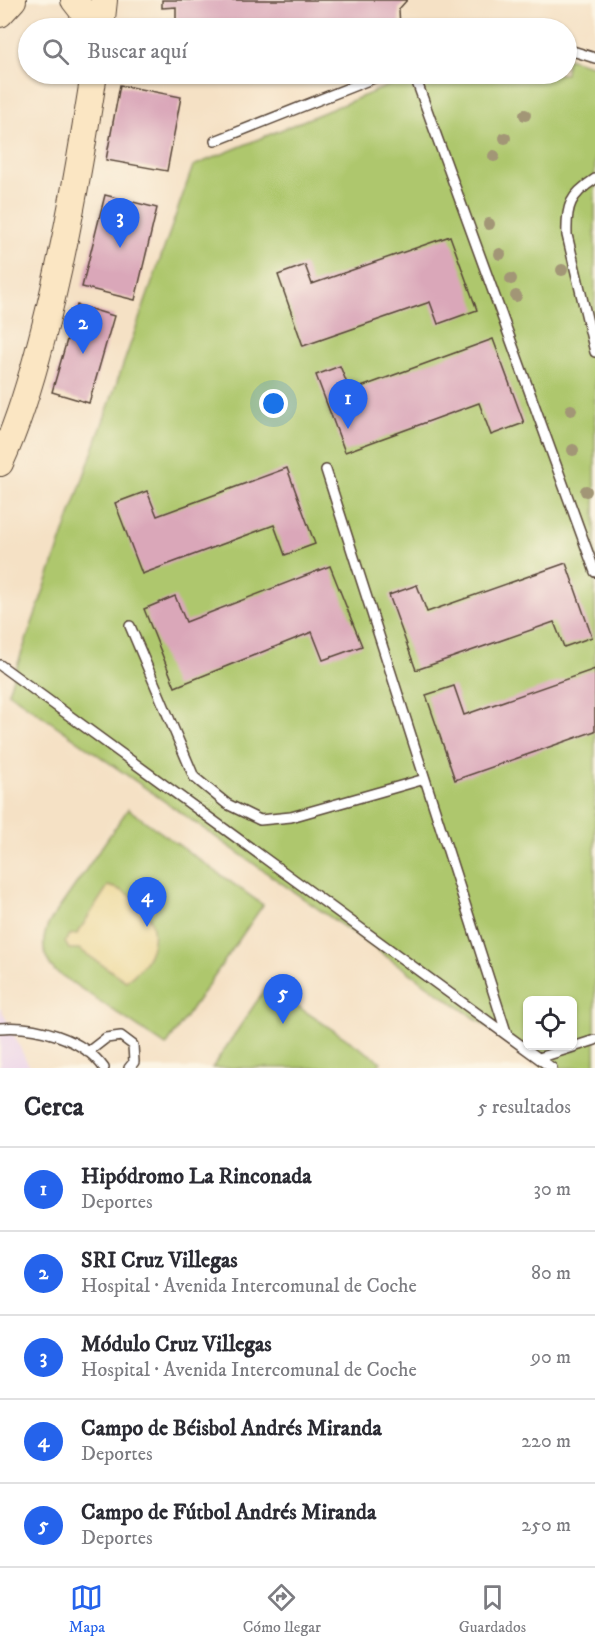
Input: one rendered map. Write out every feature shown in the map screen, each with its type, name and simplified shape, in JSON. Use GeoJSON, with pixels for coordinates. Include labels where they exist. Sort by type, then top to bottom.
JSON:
{"type":"FeatureCollection","features":[{"type":"Feature","properties":{"kind":"main road"},"geometry":{"type":"LineString","coordinates":[[0,8],[3,0]]}},
{"type":"Feature","properties":{"kind":"main road"},"geometry":{"type":"LineString","coordinates":[[0,14],[13,0]]}},
{"type":"Feature","properties":{"kind":"main road"},"geometry":{"type":"LineString","coordinates":[[74,0],[88,18]]}},
{"type":"Feature","properties":{"kind":"main road"},"geometry":{"type":"LineString","coordinates":[[102,18],[104,0]]}},
{"type":"Feature","properties":{"kind":"main road"},"geometry":{"type":"LineString","coordinates":[[0,463],[27,395],[55,290],[92,84]]}},
{"type":"Feature","properties":{"kind":"main road"},"geometry":{"type":"LineString","coordinates":[[0,426],[8,421],[27,395]]}},
{"type":"Feature","properties":{"kind":"lane"},"geometry":{"type":"LineString","coordinates":[[577,52],[595,58]]}},
{"type":"Feature","properties":{"kind":"lane"},"geometry":{"type":"LineString","coordinates":[[215,141],[359,84]]}},
{"type":"Feature","properties":{"kind":"lane"},"geometry":{"type":"LineString","coordinates":[[418,84],[595,572]]}},
{"type":"Feature","properties":{"kind":"lane"},"geometry":{"type":"LineString","coordinates":[[595,179],[572,198],[566,216],[567,235],[595,352]]}},
{"type":"Feature","properties":{"kind":"lane"},"geometry":{"type":"LineString","coordinates":[[326,470],[507,1035]]}},
{"type":"Feature","properties":{"kind":"lane"},"geometry":{"type":"LineString","coordinates":[[130,626],[194,777],[227,804],[260,820],[291,817],[425,779]]}},
{"type":"Feature","properties":{"kind":"lane"},"geometry":{"type":"LineString","coordinates":[[0,665],[552,1068]]}},
{"type":"Feature","properties":{"kind":"lane"},"geometry":{"type":"LineString","coordinates":[[0,1028],[13,1027],[47,1031],[88,1052],[104,1068]]}},
{"type":"Feature","properties":{"kind":"lane"},"geometry":{"type":"LineString","coordinates":[[88,1052],[106,1038],[121,1036],[133,1045],[134,1062],[129,1068]]}},
{"type":"Feature","properties":{"kind":"lane"},"geometry":{"type":"LineString","coordinates":[[539,1058],[595,1040]]}},
{"type":"Feature","properties":{"kind":"shaded area"},"geometry":{"type":"Polygon","coordinates":[[[0,1007],[30,1068],[0,1068],[0,1007]]]}},
{"type":"Feature","properties":{"kind":"green space"},"geometry":{"type":"Polygon","coordinates":[[[577,61],[595,66],[595,1068],[546,1068],[8,692],[193,166],[393,84],[577,84],[577,61]]]}},
{"type":"Feature","properties":{"kind":"green space"},"geometry":{"type":"Polygon","coordinates":[[[128,809],[263,905],[166,1046],[55,971],[47,960],[44,948],[49,923],[128,809]]]}},
{"type":"Feature","properties":{"kind":"green space"},"geometry":{"type":"Polygon","coordinates":[[[267,986],[381,1062],[377,1068],[212,1068],[267,986]]]}},
{"type":"Feature","properties":{"kind":"sand"},"geometry":{"type":"Polygon","coordinates":[[[108,886],[125,892],[139,902],[148,913],[153,927],[153,941],[149,955],[140,969],[126,981],[79,949],[69,949],[65,942],[69,935],[77,934],[108,886]]]}},
{"type":"Feature","properties":{"kind":"building"},"geometry":{"type":"Polygon","coordinates":[[[162,0],[407,0],[399,9],[399,18],[176,18],[176,7],[162,8],[162,0]]]}},
{"type":"Feature","properties":{"kind":"building"},"geometry":{"type":"Polygon","coordinates":[[[120,85],[181,97],[167,171],[106,160],[120,85]]]}},
{"type":"Feature","properties":{"kind":"building"},"geometry":{"type":"Polygon","coordinates":[[[105,195],[157,208],[135,300],[82,287],[105,195]]]}},
{"type":"Feature","properties":{"kind":"building"},"geometry":{"type":"Polygon","coordinates":[[[450,236],[477,310],[438,324],[430,302],[303,346],[278,275],[305,265],[312,284],[450,236]]]}},
{"type":"Feature","properties":{"kind":"building"},"geometry":{"type":"Polygon","coordinates":[[[77,305],[114,316],[89,403],[52,392],[77,305]]]}},
{"type":"Feature","properties":{"kind":"building"},"geometry":{"type":"Polygon","coordinates":[[[493,339],[524,423],[491,435],[479,403],[345,452],[316,375],[340,366],[350,391],[493,339]]]}},
{"type":"Feature","properties":{"kind":"building"},"geometry":{"type":"Polygon","coordinates":[[[287,468],[315,544],[285,555],[274,525],[142,574],[115,503],[147,491],[157,516],[287,468]]]}},
{"type":"Feature","properties":{"kind":"building"},"geometry":{"type":"Polygon","coordinates":[[[566,563],[592,637],[564,647],[554,622],[416,670],[389,595],[417,585],[427,612],[566,563]]]}},
{"type":"Feature","properties":{"kind":"building"},"geometry":{"type":"Polygon","coordinates":[[[330,566],[362,646],[323,660],[312,632],[175,687],[144,609],[175,596],[186,622],[330,566]]]}},
{"type":"Feature","properties":{"kind":"building"},"geometry":{"type":"Polygon","coordinates":[[[595,669],[595,731],[455,780],[426,695],[454,686],[464,715],[595,669]]]}},
{"type":"Feature","properties":{"kind":"place","name":"Módulo Cruz Villegas"},"geometry":{"type":"Point","coordinates":[120,248]}},
{"type":"Feature","properties":{"kind":"place","name":"SRI Cruz Villegas"},"geometry":{"type":"Point","coordinates":[83,354]}},
{"type":"Feature","properties":{"kind":"place","name":"Hipódromo La Rinconada"},"geometry":{"type":"Point","coordinates":[348,429]}},
{"type":"Feature","properties":{"kind":"place","name":"Campo de Béisbol Andrés Miranda"},"geometry":{"type":"Point","coordinates":[147,927]}},
{"type":"Feature","properties":{"kind":"place","name":"Campo de Fútbol Andrés Miranda"},"geometry":{"type":"Point","coordinates":[283,1024]}}]}
